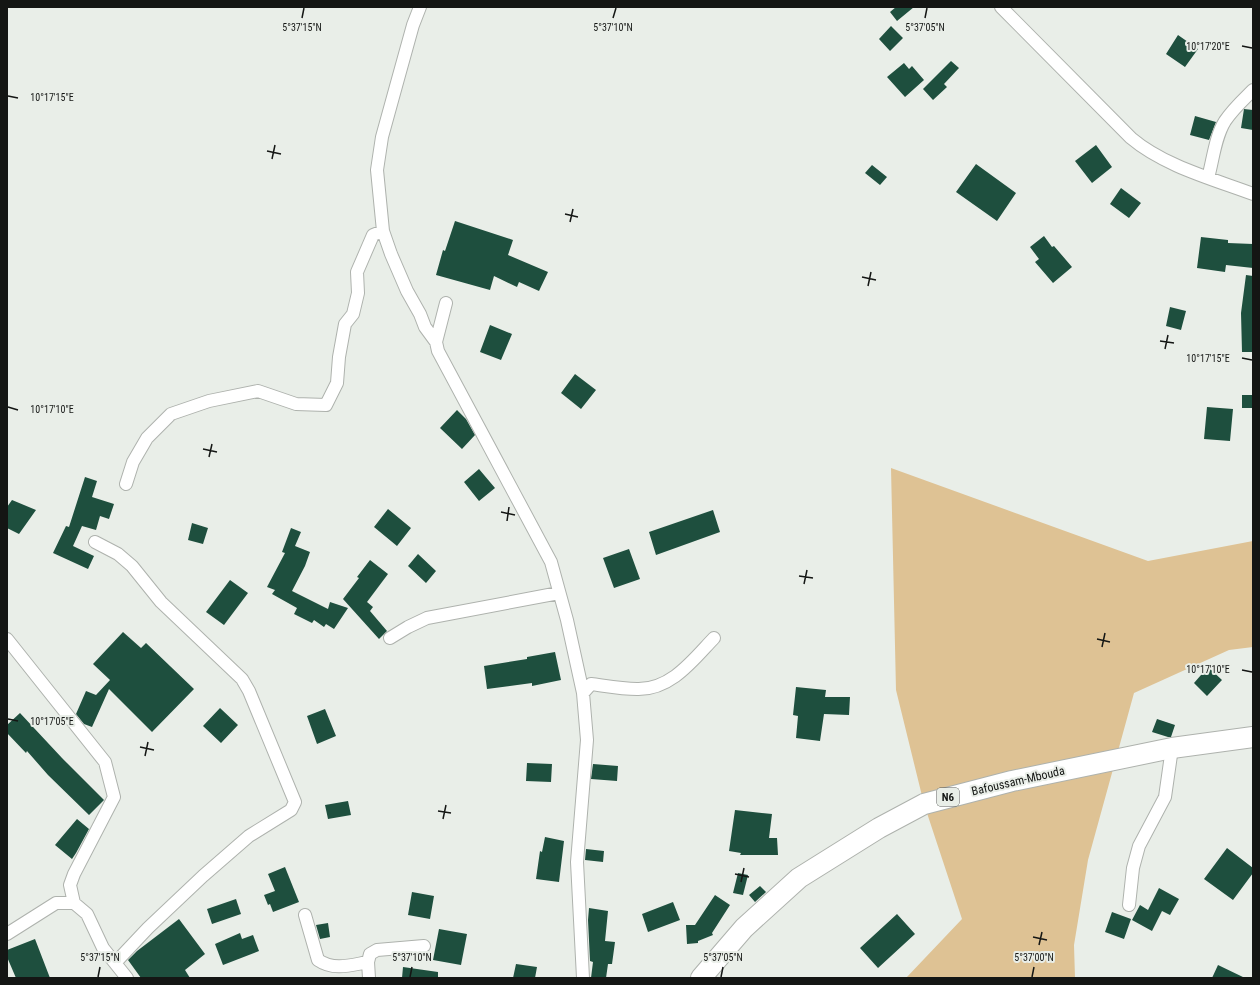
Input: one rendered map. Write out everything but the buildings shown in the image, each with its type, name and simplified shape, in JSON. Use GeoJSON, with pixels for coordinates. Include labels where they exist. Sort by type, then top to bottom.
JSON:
{"type":"FeatureCollection","features":[{"type":"Feature","properties":{"kind":"highway","name":"Bafoussam-Mbouda"},"geometry":{"type":"LineString","coordinates":[[700,978],[744,928],[799,878],[879,828],[924,804],[1012,780],[1172,748],[1253,737]]}},
{"type":"Feature","properties":{"kind":"street"},"geometry":{"type":"LineString","coordinates":[[420,7],[382,137],[376,170],[383,231],[390,254],[425,327],[436,342],[438,351],[551,562],[583,693],[587,740],[577,862],[584,978]]}},
{"type":"Feature","properties":{"kind":"street"},"geometry":{"type":"LineString","coordinates":[[1001,7],[1140,146],[1153,155],[1208,178],[1253,194]]}},
{"type":"Feature","properties":{"kind":"street"},"geometry":{"type":"LineString","coordinates":[[1208,178],[1219,134],[1225,121],[1238,104],[1253,90]]}},
{"type":"Feature","properties":{"kind":"street"},"geometry":{"type":"LineString","coordinates":[[126,484],[133,462],[147,438],[171,414],[209,401],[258,391],[296,404],[326,405],[337,383],[339,357],[345,324],[353,314],[358,293],[357,272],[373,235],[383,231]]}},
{"type":"Feature","properties":{"kind":"street"},"geometry":{"type":"LineString","coordinates":[[436,342],[446,302]]}},
{"type":"Feature","properties":{"kind":"street"},"geometry":{"type":"LineString","coordinates":[[96,542],[118,554],[132,566],[160,602],[242,679],[252,698],[295,802],[291,810],[249,836],[203,876],[148,928],[115,963]]}},
{"type":"Feature","properties":{"kind":"street"},"geometry":{"type":"LineString","coordinates":[[390,638],[427,618],[559,593]]}},
{"type":"Feature","properties":{"kind":"street"},"geometry":{"type":"LineString","coordinates":[[583,693],[591,684],[638,690],[662,684],[682,672],[714,638]]}},
{"type":"Feature","properties":{"kind":"street"},"geometry":{"type":"LineString","coordinates":[[7,640],[105,762],[114,797],[74,874],[70,885],[74,903],[87,914],[104,948],[127,978]]}},
{"type":"Feature","properties":{"kind":"street"},"geometry":{"type":"LineString","coordinates":[[1129,905],[1133,868],[1138,846],[1165,797],[1172,748]]}},
{"type":"Feature","properties":{"kind":"street"},"geometry":{"type":"LineString","coordinates":[[7,934],[56,903],[74,903]]}},
{"type":"Feature","properties":{"kind":"street"},"geometry":{"type":"LineString","coordinates":[[305,915],[318,960],[325,965],[341,967],[368,962]]}},
{"type":"Feature","properties":{"kind":"street"},"geometry":{"type":"LineString","coordinates":[[369,978],[368,962],[370,954],[377,950],[424,946]]}},
{"type":"Feature","properties":{"kind":"shaded area"},"geometry":{"type":"Polygon","coordinates":[[[891,468],[1148,561],[1253,541],[1253,647],[1229,650],[1134,693],[1088,860],[1074,945],[1075,978],[906,978],[962,919],[924,804],[896,690],[891,468]]]}}]}
